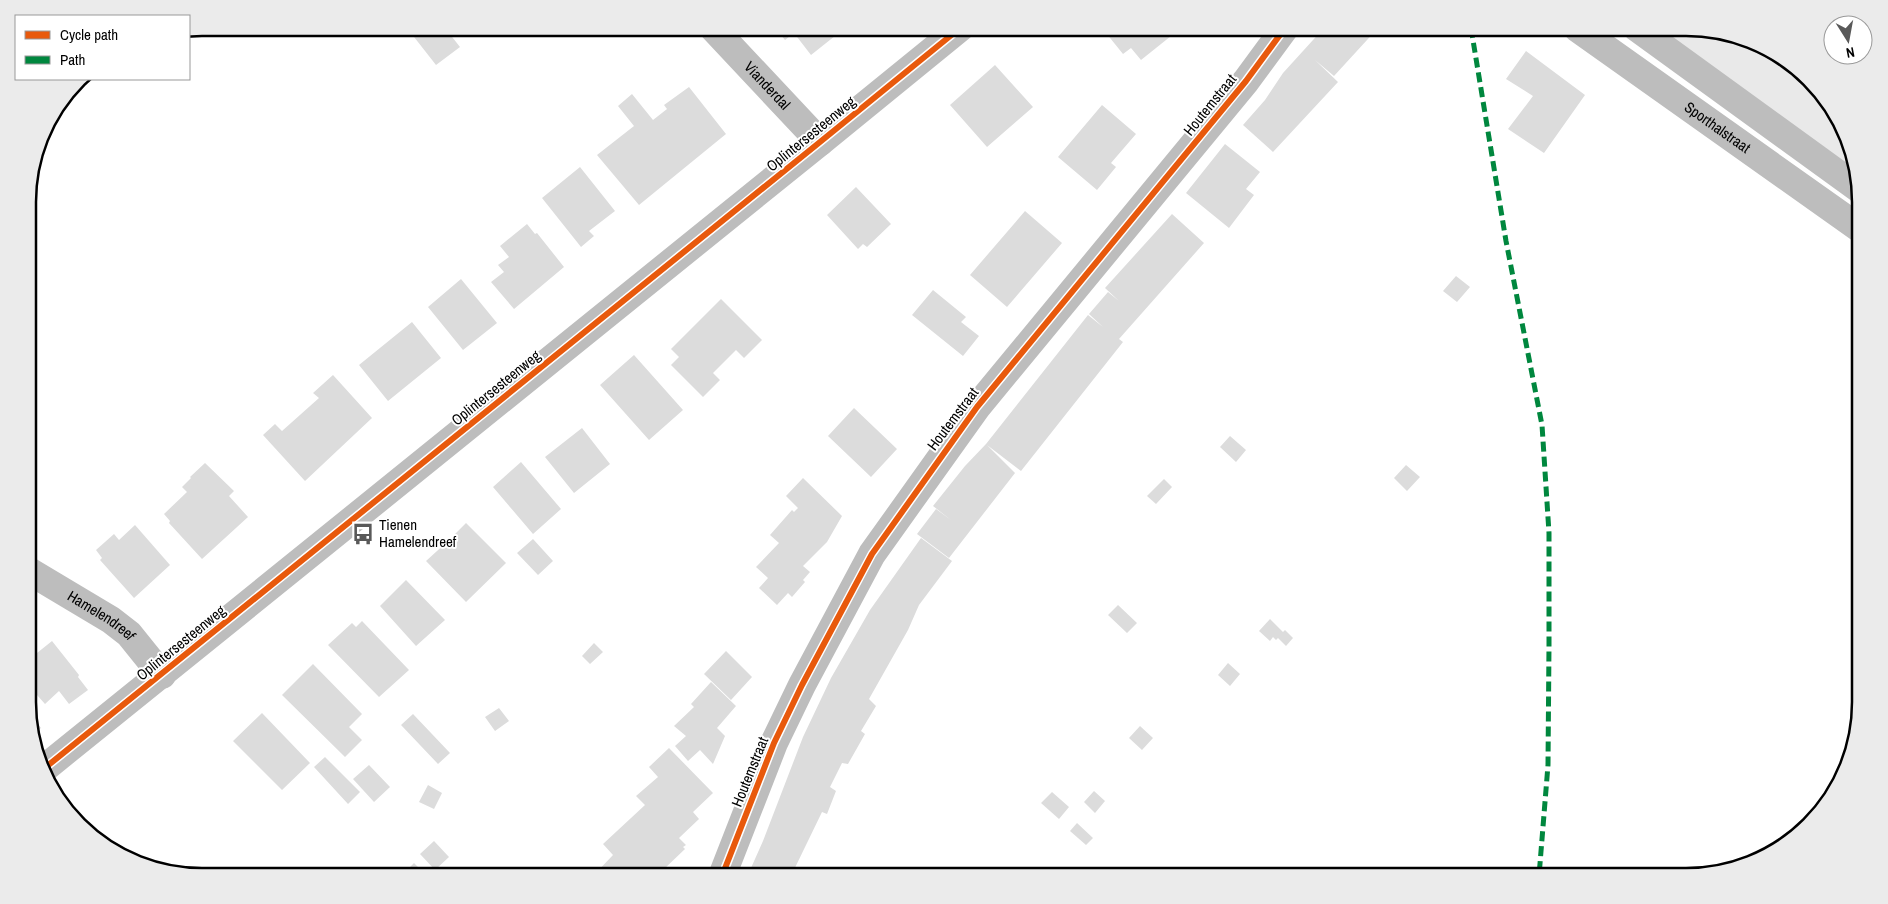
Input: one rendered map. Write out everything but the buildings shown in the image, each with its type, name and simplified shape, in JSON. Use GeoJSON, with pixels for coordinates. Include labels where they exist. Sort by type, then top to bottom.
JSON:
{"type":"FeatureCollection","features":[{"type":"Feature","properties":{"kind":"street","name":"Vianderdal"},"geometry":{"type":"LineString","coordinates":[[721,36],[820,142]]}},
{"type":"Feature","properties":{"kind":"street","name":"Oplintersesteenweg"},"geometry":{"type":"LineString","coordinates":[[49,765],[950,36]]}},
{"type":"Feature","properties":{"kind":"street","name":"Houtemstraat"},"geometry":{"type":"LineString","coordinates":[[725,868],[774,743],[802,685],[872,554],[978,407],[1246,81],[1279,36]]}},
{"type":"Feature","properties":{"kind":"street","name":"Sporthalstraat"},"geometry":{"type":"LineString","coordinates":[[1588,36],[1852,223]]}},
{"type":"Feature","properties":{"kind":"street"},"geometry":{"type":"LineString","coordinates":[[1648,36],[1850,183]]}},
{"type":"Feature","properties":{"kind":"street","name":"Hamelendreef"},"geometry":{"type":"LineString","coordinates":[[36,575],[111,620],[129,634],[162,675]]}},
{"type":"Feature","properties":{"kind":"shaded area"},"geometry":{"type":"Polygon","coordinates":[[[1664,36],[1718,39],[1749,49],[1787,71],[1817,101],[1829,119],[1839,139],[1848,172],[1664,36]]]}},
{"type":"Feature","properties":{"kind":"marked path"},"geometry":{"type":"LineString","coordinates":[[1472,36],[1506,241],[1542,425],[1549,533],[1549,645],[1548,765],[1540,867]]}},
{"type":"Feature","properties":{"kind":"cycle path"},"geometry":{"type":"LineString","coordinates":[[49,765],[950,36]]}},
{"type":"Feature","properties":{"kind":"cycle path"},"geometry":{"type":"LineString","coordinates":[[725,868],[774,743],[802,685],[872,554],[977,407],[1246,81],[1279,36]]}},
{"type":"Feature","properties":{"kind":"place","name":"Tienen Hamelendreef"},"geometry":{"type":"Point","coordinates":[363,534]}}]}
